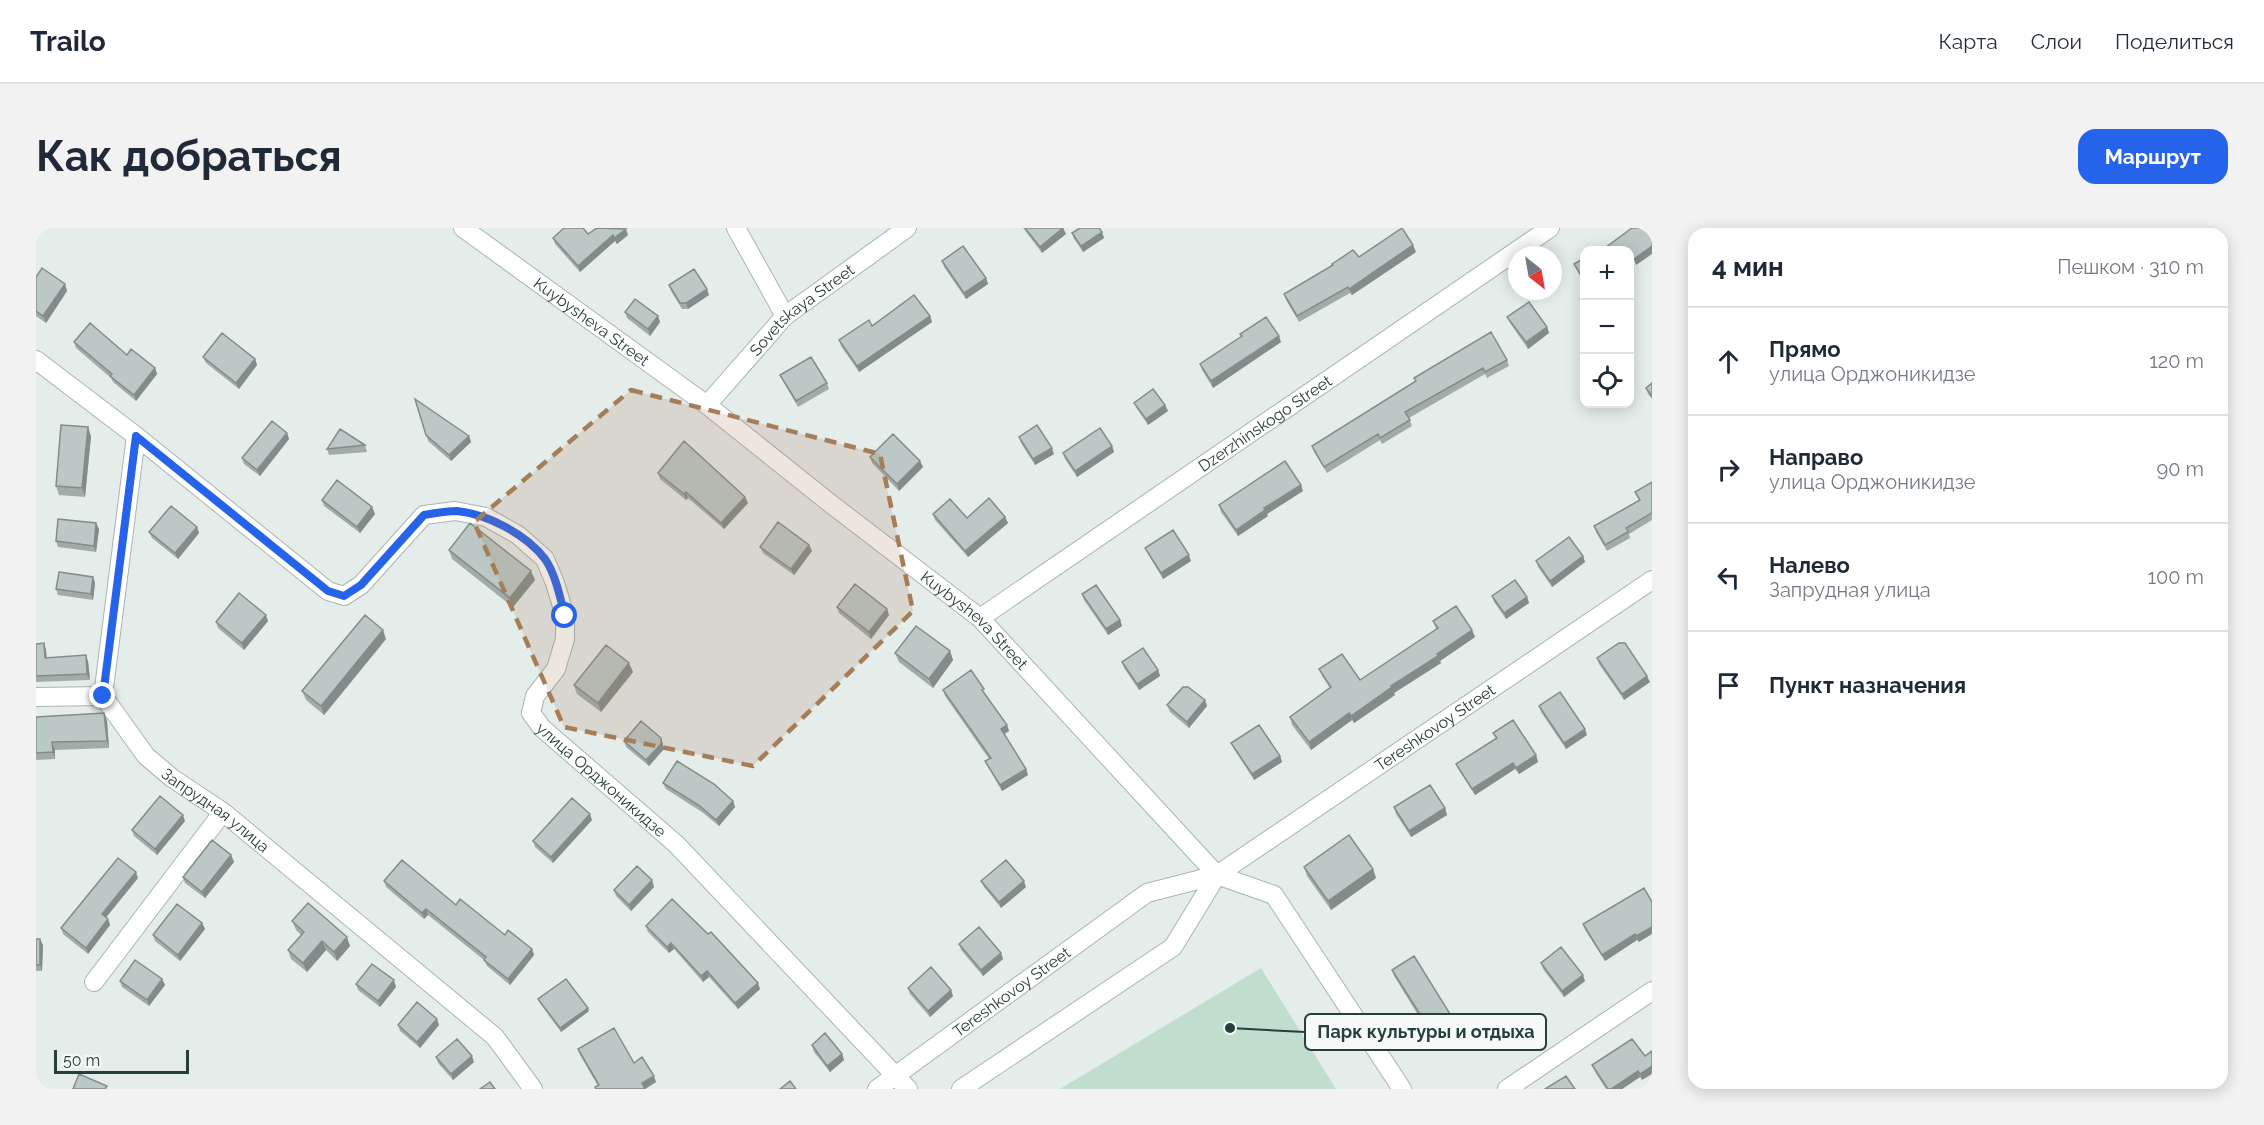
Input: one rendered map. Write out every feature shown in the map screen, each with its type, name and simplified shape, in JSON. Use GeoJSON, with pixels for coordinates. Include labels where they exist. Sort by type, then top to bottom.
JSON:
{"type":"FeatureCollection","features":[{"type":"Feature","properties":{"kind":"street","name":"Kuybysheva Street"},"geometry":{"type":"LineString","coordinates":[[463,228],[707,405],[980,618],[1217,874],[1274,895],[1402,1089]]}},
{"type":"Feature","properties":{"kind":"street"},"geometry":{"type":"LineString","coordinates":[[736,228],[785,316]]}},
{"type":"Feature","properties":{"kind":"street","name":"Sovetskaya Street"},"geometry":{"type":"LineString","coordinates":[[707,405],[785,316],[907,228]]}},
{"type":"Feature","properties":{"kind":"street","name":"Dzerzhinskogo Street"},"geometry":{"type":"LineString","coordinates":[[980,618],[1550,228]]}},
{"type":"Feature","properties":{"kind":"street","name":"улица Орджоникидзе"},"geometry":{"type":"LineString","coordinates":[[36,360],[136,436],[328,591],[344,596],[361,585],[424,515],[455,511],[486,517],[518,535],[545,559],[565,616],[566,639],[555,669],[535,696],[531,713],[542,728],[676,844],[902,1082]]}},
{"type":"Feature","properties":{"kind":"street"},"geometry":{"type":"LineString","coordinates":[[36,697],[103,696],[136,436]]}},
{"type":"Feature","properties":{"kind":"street","name":"Tereshkovoy Street"},"geometry":{"type":"LineString","coordinates":[[877,1089],[902,1082],[1147,893],[1217,874],[1652,580]]}},
{"type":"Feature","properties":{"kind":"street","name":"Запрудная улица"},"geometry":{"type":"LineString","coordinates":[[103,696],[146,756],[172,778],[222,812],[495,1037],[532,1089]]}},
{"type":"Feature","properties":{"kind":"street"},"geometry":{"type":"LineString","coordinates":[[94,982],[222,812]]}},
{"type":"Feature","properties":{"kind":"street","name":"Tereshkovoy Street"},"geometry":{"type":"LineString","coordinates":[[961,1089],[1173,947],[1217,874]]}},
{"type":"Feature","properties":{"kind":"street"},"geometry":{"type":"LineString","coordinates":[[1507,1089],[1652,991]]}},
{"type":"Feature","properties":{"kind":"highlighted area"},"geometry":{"type":"Polygon","coordinates":[[[631,390],[880,454],[913,611],[753,766],[564,727],[474,522],[631,390]]]}},
{"type":"Feature","properties":{"kind":"green space"},"geometry":{"type":"Polygon","coordinates":[[[1261,968],[1336,1089],[1060,1089],[1261,968]]]}},
{"type":"Feature","properties":{"kind":"building"},"geometry":{"type":"Polygon","coordinates":[[[564,228],[583,228],[588,234],[597,228],[626,229],[614,238],[613,235],[578,266],[553,238],[564,228]]]}},
{"type":"Feature","properties":{"kind":"building"},"geometry":{"type":"Polygon","coordinates":[[[1025,228],[1063,228],[1040,247],[1025,228]]]}},
{"type":"Feature","properties":{"kind":"building"},"geometry":{"type":"Polygon","coordinates":[[[1080,228],[1099,228],[1102,232],[1081,246],[1072,233],[1080,228]]]}},
{"type":"Feature","properties":{"kind":"building"},"geometry":{"type":"Polygon","coordinates":[[[1402,228],[1413,245],[1349,289],[1348,287],[1297,316],[1284,294],[1333,265],[1353,250],[1359,257],[1402,228]]]}},
{"type":"Feature","properties":{"kind":"building"},"geometry":{"type":"Polygon","coordinates":[[[1632,228],[1652,228],[1652,246],[1634,259],[1634,246],[1607,246],[1632,228]]]}},
{"type":"Feature","properties":{"kind":"building"},"geometry":{"type":"Polygon","coordinates":[[[963,246],[986,278],[964,293],[942,261],[963,246]]]}},
{"type":"Feature","properties":{"kind":"building"},"geometry":{"type":"Polygon","coordinates":[[[1580,260],[1580,274],[1574,264],[1580,260]]]}},
{"type":"Feature","properties":{"kind":"building"},"geometry":{"type":"Polygon","coordinates":[[[42,268],[65,284],[43,316],[36,311],[36,277],[42,268]]]}},
{"type":"Feature","properties":{"kind":"building"},"geometry":{"type":"Polygon","coordinates":[[[694,269],[707,289],[686,303],[680,303],[669,285],[694,269]]]}},
{"type":"Feature","properties":{"kind":"building"},"geometry":{"type":"Polygon","coordinates":[[[914,295],[930,316],[857,366],[839,340],[869,320],[872,326],[914,295]]]}},
{"type":"Feature","properties":{"kind":"building"},"geometry":{"type":"Polygon","coordinates":[[[635,299],[658,316],[648,329],[625,312],[635,299]]]}},
{"type":"Feature","properties":{"kind":"building"},"geometry":{"type":"Polygon","coordinates":[[[1529,302],[1547,327],[1526,342],[1507,317],[1529,302]]]}},
{"type":"Feature","properties":{"kind":"building"},"geometry":{"type":"Polygon","coordinates":[[[1266,317],[1279,336],[1211,381],[1200,364],[1266,317]]]}},
{"type":"Feature","properties":{"kind":"building"},"geometry":{"type":"Polygon","coordinates":[[[90,323],[127,355],[131,349],[155,368],[134,395],[74,342],[90,323]]]}},
{"type":"Feature","properties":{"kind":"building"},"geometry":{"type":"Polygon","coordinates":[[[1491,332],[1507,360],[1485,372],[1483,368],[1405,412],[1410,420],[1380,438],[1378,434],[1324,467],[1312,446],[1416,381],[1414,378],[1491,332]]]}},
{"type":"Feature","properties":{"kind":"building"},"geometry":{"type":"Polygon","coordinates":[[[222,333],[255,359],[236,383],[203,357],[222,333]]]}},
{"type":"Feature","properties":{"kind":"building"},"geometry":{"type":"Polygon","coordinates":[[[811,357],[827,383],[796,401],[780,375],[811,357]]]}},
{"type":"Feature","properties":{"kind":"building"},"geometry":{"type":"Polygon","coordinates":[[[1652,383],[1652,396],[1646,388],[1652,383]]]}},
{"type":"Feature","properties":{"kind":"building"},"geometry":{"type":"Polygon","coordinates":[[[1153,389],[1165,405],[1146,419],[1134,403],[1153,389]]]}},
{"type":"Feature","properties":{"kind":"building"},"geometry":{"type":"Polygon","coordinates":[[[415,399],[469,436],[449,455],[426,435],[415,399]]]}},
{"type":"Feature","properties":{"kind":"building"},"geometry":{"type":"Polygon","coordinates":[[[272,421],[287,433],[257,470],[242,458],[272,421]]]}},
{"type":"Feature","properties":{"kind":"building"},"geometry":{"type":"Polygon","coordinates":[[[61,425],[88,427],[82,488],[56,486],[61,425]]]}},
{"type":"Feature","properties":{"kind":"building"},"geometry":{"type":"Polygon","coordinates":[[[1037,425],[1052,448],[1033,459],[1019,437],[1037,425]]]}},
{"type":"Feature","properties":{"kind":"building"},"geometry":{"type":"Polygon","coordinates":[[[1100,428],[1112,446],[1075,471],[1063,453],[1100,428]]]}},
{"type":"Feature","properties":{"kind":"building"},"geometry":{"type":"Polygon","coordinates":[[[340,429],[365,445],[327,449],[340,429]]]}},
{"type":"Feature","properties":{"kind":"building"},"geometry":{"type":"Polygon","coordinates":[[[893,434],[920,461],[897,484],[870,457],[893,434]]]}},
{"type":"Feature","properties":{"kind":"building"},"geometry":{"type":"Polygon","coordinates":[[[684,441],[745,497],[721,523],[686,492],[684,494],[658,473],[684,441]]]}},
{"type":"Feature","properties":{"kind":"building"},"geometry":{"type":"Polygon","coordinates":[[[1285,461],[1301,485],[1264,508],[1265,510],[1236,530],[1219,505],[1285,461]]]}},
{"type":"Feature","properties":{"kind":"building"},"geometry":{"type":"Polygon","coordinates":[[[337,480],[372,507],[357,527],[322,500],[337,480]]]}},
{"type":"Feature","properties":{"kind":"building"},"geometry":{"type":"Polygon","coordinates":[[[1652,482],[1652,513],[1626,528],[1628,532],[1605,545],[1594,526],[1640,500],[1635,492],[1652,482]]]}},
{"type":"Feature","properties":{"kind":"building"},"geometry":{"type":"Polygon","coordinates":[[[989,498],[1005,517],[965,551],[933,514],[950,499],[967,518],[989,498]]]}},
{"type":"Feature","properties":{"kind":"building"},"geometry":{"type":"Polygon","coordinates":[[[171,506],[197,527],[175,553],[149,532],[171,506]]]}},
{"type":"Feature","properties":{"kind":"building"},"geometry":{"type":"Polygon","coordinates":[[[58,519],[96,523],[94,546],[56,541],[58,519]]]}},
{"type":"Feature","properties":{"kind":"building"},"geometry":{"type":"Polygon","coordinates":[[[778,522],[809,545],[791,569],[760,547],[778,522]]]}},
{"type":"Feature","properties":{"kind":"building"},"geometry":{"type":"Polygon","coordinates":[[[470,523],[531,571],[510,598],[449,550],[470,523]]]}},
{"type":"Feature","properties":{"kind":"building"},"geometry":{"type":"Polygon","coordinates":[[[1173,530],[1189,555],[1161,573],[1145,548],[1173,530]]]}},
{"type":"Feature","properties":{"kind":"building"},"geometry":{"type":"Polygon","coordinates":[[[1569,537],[1583,556],[1550,581],[1536,561],[1569,537]]]}},
{"type":"Feature","properties":{"kind":"building"},"geometry":{"type":"Polygon","coordinates":[[[59,572],[93,577],[91,594],[56,589],[59,572]]]}},
{"type":"Feature","properties":{"kind":"building"},"geometry":{"type":"Polygon","coordinates":[[[1515,580],[1527,597],[1504,613],[1492,596],[1515,580]]]}},
{"type":"Feature","properties":{"kind":"building"},"geometry":{"type":"Polygon","coordinates":[[[855,584],[887,609],[869,632],[837,607],[855,584]]]}},
{"type":"Feature","properties":{"kind":"building"},"geometry":{"type":"Polygon","coordinates":[[[1096,585],[1120,620],[1106,629],[1082,594],[1096,585]]]}},
{"type":"Feature","properties":{"kind":"building"},"geometry":{"type":"Polygon","coordinates":[[[239,593],[266,615],[242,643],[216,622],[239,593]]]}},
{"type":"Feature","properties":{"kind":"building"},"geometry":{"type":"Polygon","coordinates":[[[1456,606],[1472,630],[1351,716],[1349,713],[1309,742],[1290,717],[1331,687],[1319,669],[1342,654],[1360,680],[1438,628],[1433,621],[1456,606]]]}},
{"type":"Feature","properties":{"kind":"building"},"geometry":{"type":"Polygon","coordinates":[[[365,615],[383,630],[321,706],[302,691],[365,615]]]}},
{"type":"Feature","properties":{"kind":"building"},"geometry":{"type":"Polygon","coordinates":[[[916,626],[950,651],[929,679],[895,653],[916,626]]]}},
{"type":"Feature","properties":{"kind":"building"},"geometry":{"type":"Polygon","coordinates":[[[44,643],[45,658],[86,655],[87,674],[36,676],[36,644],[44,643]]]}},
{"type":"Feature","properties":{"kind":"building"},"geometry":{"type":"Polygon","coordinates":[[[1619,643],[1625,643],[1647,676],[1622,694],[1597,658],[1619,643]]]}},
{"type":"Feature","properties":{"kind":"building"},"geometry":{"type":"Polygon","coordinates":[[[606,645],[629,663],[598,703],[574,685],[606,645]]]}},
{"type":"Feature","properties":{"kind":"building"},"geometry":{"type":"Polygon","coordinates":[[[1143,648],[1158,670],[1137,684],[1122,662],[1143,648]]]}},
{"type":"Feature","properties":{"kind":"building"},"geometry":{"type":"Polygon","coordinates":[[[971,670],[1007,725],[1001,729],[1026,769],[1000,785],[985,761],[991,758],[943,690],[971,670]]]}},
{"type":"Feature","properties":{"kind":"building"},"geometry":{"type":"Polygon","coordinates":[[[1183,687],[1188,687],[1205,700],[1187,722],[1167,705],[1183,687]]]}},
{"type":"Feature","properties":{"kind":"building"},"geometry":{"type":"Polygon","coordinates":[[[1560,692],[1585,729],[1564,743],[1539,706],[1560,692]]]}},
{"type":"Feature","properties":{"kind":"building"},"geometry":{"type":"Polygon","coordinates":[[[104,713],[107,741],[52,742],[53,752],[36,753],[36,717],[104,713]]]}},
{"type":"Feature","properties":{"kind":"building"},"geometry":{"type":"Polygon","coordinates":[[[1513,720],[1536,755],[1516,768],[1513,763],[1472,789],[1456,764],[1497,738],[1493,733],[1513,720]]]}},
{"type":"Feature","properties":{"kind":"building"},"geometry":{"type":"Polygon","coordinates":[[[641,721],[661,738],[661,744],[646,760],[624,741],[641,721]]]}},
{"type":"Feature","properties":{"kind":"building"},"geometry":{"type":"Polygon","coordinates":[[[1259,725],[1280,756],[1252,774],[1231,743],[1259,725]]]}},
{"type":"Feature","properties":{"kind":"building"},"geometry":{"type":"Polygon","coordinates":[[[677,761],[714,784],[733,801],[716,820],[700,806],[663,783],[677,761]]]}},
{"type":"Feature","properties":{"kind":"building"},"geometry":{"type":"Polygon","coordinates":[[[1430,785],[1445,808],[1409,831],[1394,807],[1430,785]]]}},
{"type":"Feature","properties":{"kind":"building"},"geometry":{"type":"Polygon","coordinates":[[[160,796],[183,815],[155,849],[132,830],[160,796]]]}},
{"type":"Feature","properties":{"kind":"building"},"geometry":{"type":"Polygon","coordinates":[[[572,798],[590,814],[551,857],[533,841],[572,798]]]}},
{"type":"Feature","properties":{"kind":"building"},"geometry":{"type":"Polygon","coordinates":[[[1349,835],[1373,869],[1328,901],[1304,867],[1349,835]]]}},
{"type":"Feature","properties":{"kind":"building"},"geometry":{"type":"Polygon","coordinates":[[[212,840],[231,855],[202,892],[183,877],[212,840]]]}},
{"type":"Feature","properties":{"kind":"building"},"geometry":{"type":"Polygon","coordinates":[[[118,858],[136,872],[102,914],[108,919],[86,948],[61,928],[118,858]]]}},
{"type":"Feature","properties":{"kind":"building"},"geometry":{"type":"Polygon","coordinates":[[[402,860],[456,905],[460,899],[505,935],[508,930],[532,949],[508,979],[484,960],[486,957],[426,909],[422,913],[384,881],[402,860]]]}},
{"type":"Feature","properties":{"kind":"building"},"geometry":{"type":"Polygon","coordinates":[[[1006,860],[1024,881],[999,902],[981,881],[1006,860]]]}},
{"type":"Feature","properties":{"kind":"building"},"geometry":{"type":"Polygon","coordinates":[[[637,866],[652,880],[629,905],[614,890],[637,866]]]}},
{"type":"Feature","properties":{"kind":"building"},"geometry":{"type":"Polygon","coordinates":[[[1644,888],[1652,902],[1652,927],[1636,936],[1635,934],[1602,955],[1583,924],[1644,888]]]}},
{"type":"Feature","properties":{"kind":"building"},"geometry":{"type":"Polygon","coordinates":[[[672,899],[708,934],[711,932],[758,983],[735,1003],[707,971],[701,976],[671,943],[667,947],[646,926],[672,899]]]}},
{"type":"Feature","properties":{"kind":"building"},"geometry":{"type":"Polygon","coordinates":[[[308,903],[347,937],[334,952],[322,941],[303,963],[288,950],[304,932],[292,921],[308,903]]]}},
{"type":"Feature","properties":{"kind":"building"},"geometry":{"type":"Polygon","coordinates":[[[177,904],[202,923],[178,955],[153,935],[177,904]]]}},
{"type":"Feature","properties":{"kind":"building"},"geometry":{"type":"Polygon","coordinates":[[[979,927],[1001,953],[981,970],[959,944],[979,927]]]}},
{"type":"Feature","properties":{"kind":"building"},"geometry":{"type":"Polygon","coordinates":[[[36,939],[40,939],[40,965],[36,965],[36,939]]]}},
{"type":"Feature","properties":{"kind":"building"},"geometry":{"type":"Polygon","coordinates":[[[1561,947],[1583,975],[1562,991],[1541,963],[1561,947]]]}},
{"type":"Feature","properties":{"kind":"building"},"geometry":{"type":"Polygon","coordinates":[[[1414,956],[1455,1022],[1428,1040],[1414,1018],[1420,1014],[1392,970],[1414,956]]]}},
{"type":"Feature","properties":{"kind":"building"},"geometry":{"type":"Polygon","coordinates":[[[135,960],[162,979],[147,1000],[120,981],[135,960]]]}},
{"type":"Feature","properties":{"kind":"building"},"geometry":{"type":"Polygon","coordinates":[[[372,964],[394,980],[378,1001],[356,984],[372,964]]]}},
{"type":"Feature","properties":{"kind":"building"},"geometry":{"type":"Polygon","coordinates":[[[931,967],[951,990],[928,1011],[908,988],[931,967]]]}},
{"type":"Feature","properties":{"kind":"building"},"geometry":{"type":"Polygon","coordinates":[[[566,979],[588,1008],[560,1028],[538,999],[566,979]]]}},
{"type":"Feature","properties":{"kind":"building"},"geometry":{"type":"Polygon","coordinates":[[[417,1002],[437,1019],[417,1042],[398,1025],[417,1002]]]}},
{"type":"Feature","properties":{"kind":"building"},"geometry":{"type":"Polygon","coordinates":[[[614,1028],[634,1063],[642,1057],[654,1076],[642,1083],[645,1089],[596,1089],[595,1087],[599,1085],[578,1049],[614,1028]]]}},
{"type":"Feature","properties":{"kind":"building"},"geometry":{"type":"Polygon","coordinates":[[[825,1033],[842,1054],[827,1066],[812,1045],[825,1033]]]}},
{"type":"Feature","properties":{"kind":"building"},"geometry":{"type":"Polygon","coordinates":[[[457,1039],[472,1056],[451,1074],[436,1057],[457,1039]]]}},
{"type":"Feature","properties":{"kind":"building"},"geometry":{"type":"Polygon","coordinates":[[[1632,1039],[1645,1056],[1652,1051],[1652,1066],[1640,1074],[1638,1071],[1608,1089],[1592,1065],[1632,1039]]]}},
{"type":"Feature","properties":{"kind":"building"},"geometry":{"type":"Polygon","coordinates":[[[79,1074],[107,1086],[105,1089],[73,1089],[79,1074]]]}},
{"type":"Feature","properties":{"kind":"building"},"geometry":{"type":"Polygon","coordinates":[[[1566,1076],[1575,1089],[1545,1089],[1566,1076]]]}},
{"type":"Feature","properties":{"kind":"building"},"geometry":{"type":"Polygon","coordinates":[[[790,1081],[796,1089],[780,1089],[790,1081]]]}},
{"type":"Feature","properties":{"kind":"building"},"geometry":{"type":"Polygon","coordinates":[[[490,1082],[495,1089],[480,1089],[490,1082]]]}},
{"type":"Feature","properties":{"kind":"place","name":"Парк культуры и отдыха"},"geometry":{"type":"Point","coordinates":[1230,1028]}},
{"type":"Feature","properties":{"kind":"route"},"geometry":{"type":"LineString","coordinates":[[103,696],[136,436],[328,591],[344,596],[361,585],[424,515],[455,511],[486,517],[518,535],[545,559],[565,616]]}}]}
